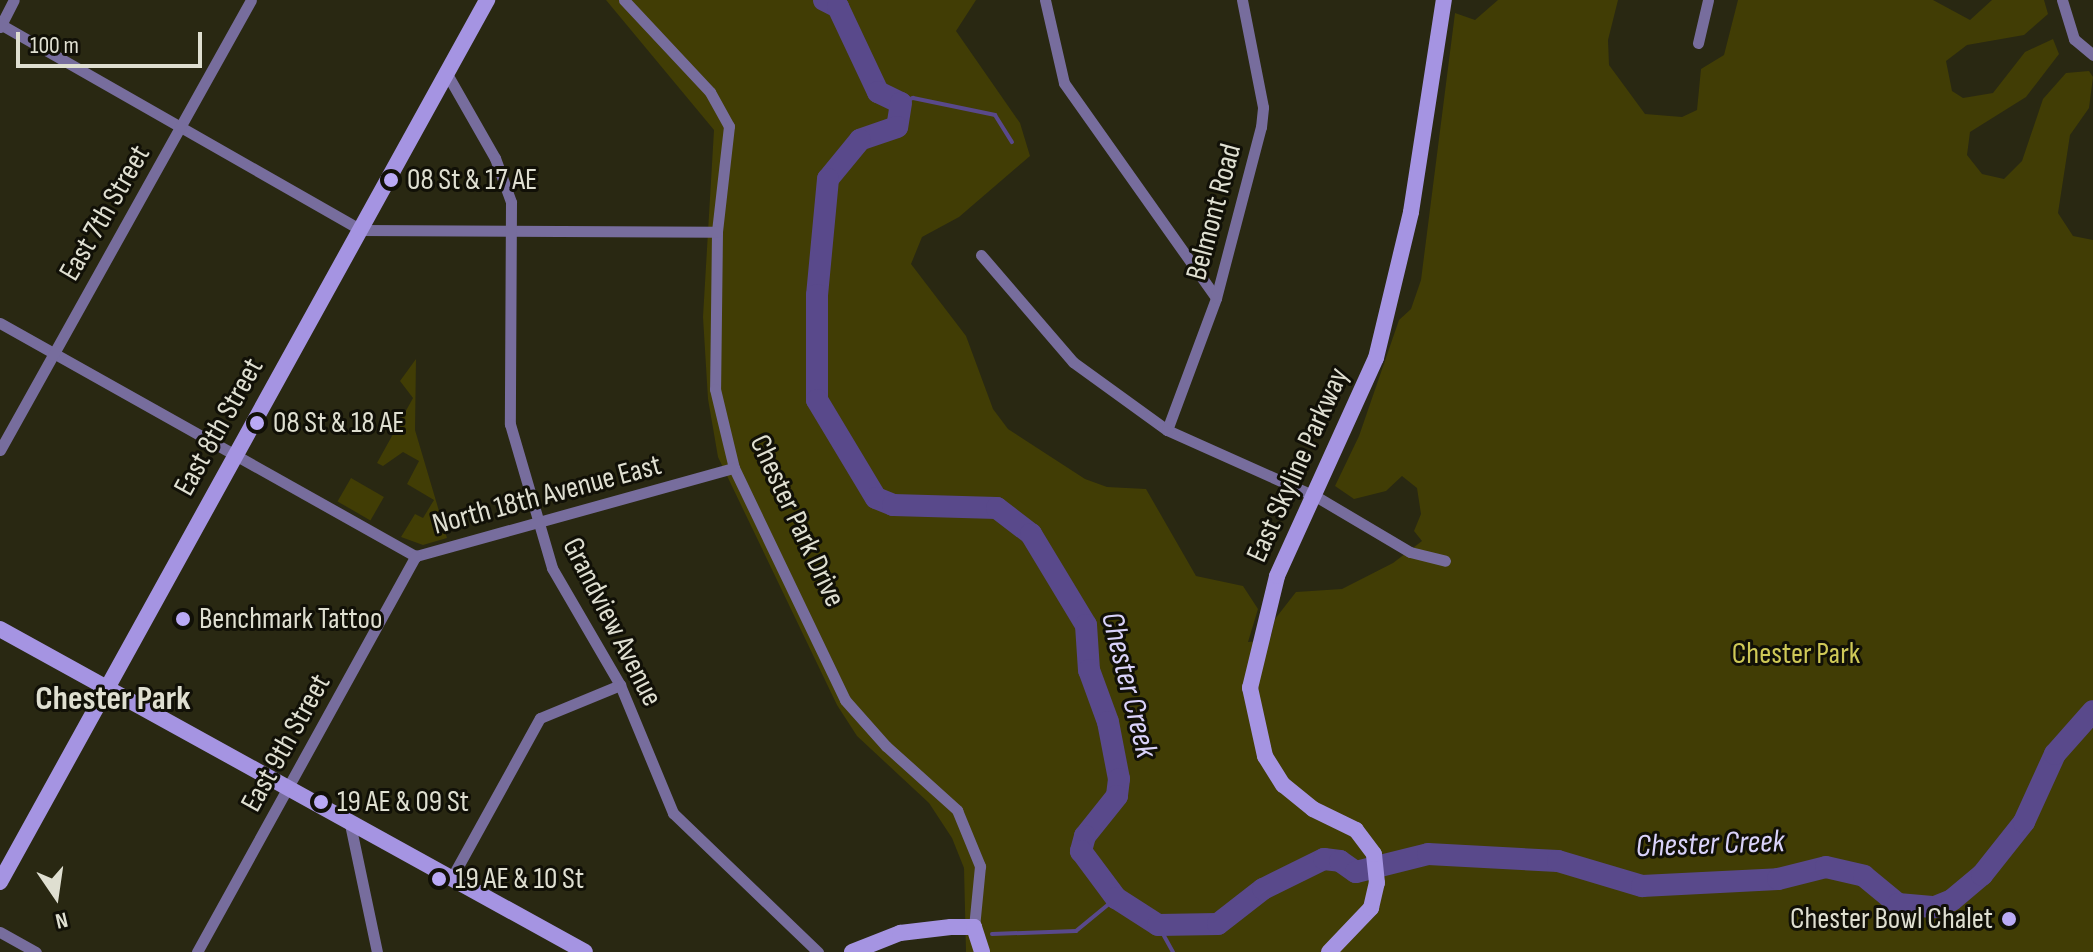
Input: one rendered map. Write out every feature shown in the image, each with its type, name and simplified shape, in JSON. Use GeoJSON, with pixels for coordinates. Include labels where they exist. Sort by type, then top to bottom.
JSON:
{"type":"FeatureCollection","features":[{"type":"Feature","properties":{"kind":"street"},"geometry":{"type":"LineString","coordinates":[[14,0],[0,25],[361,230],[717,232]]}},
{"type":"Feature","properties":{"kind":"street","name":"East 7th Street"},"geometry":{"type":"LineString","coordinates":[[0,450],[183,127],[251,0]]}},
{"type":"Feature","properties":{"kind":"street","name":"East 8th Street"},"geometry":{"type":"LineString","coordinates":[[0,882],[487,0]]}},
{"type":"Feature","properties":{"kind":"street","name":"Chester Park Drive"},"geometry":{"type":"LineString","coordinates":[[624,0],[710,92],[729,126],[717,232],[715,389],[734,468],[845,700],[886,746],[957,810],[980,866],[974,927],[982,952]]}},
{"type":"Feature","properties":{"kind":"street"},"geometry":{"type":"LineString","coordinates":[[1045,0],[1064,83],[1216,298]]}},
{"type":"Feature","properties":{"kind":"street","name":"Belmont Road"},"geometry":{"type":"LineString","coordinates":[[1167,430],[1216,298],[1262,117],[1242,0]]}},
{"type":"Feature","properties":{"kind":"street","name":"East Skyline Parkway"},"geometry":{"type":"LineString","coordinates":[[1329,952],[1373,902],[1374,854],[1356,830],[1313,809],[1283,785],[1265,756],[1255,724],[1250,688],[1277,576],[1317,497],[1376,358],[1398,272],[1444,0]]}},
{"type":"Feature","properties":{"kind":"street"},"geometry":{"type":"LineString","coordinates":[[1698,43],[1708,0]]}},
{"type":"Feature","properties":{"kind":"street"},"geometry":{"type":"LineString","coordinates":[[2062,0],[2074,39],[2093,55]]}},
{"type":"Feature","properties":{"kind":"street","name":"Grandview Avenue"},"geometry":{"type":"LineString","coordinates":[[447,74],[506,182],[511,230],[510,424],[552,568],[620,685],[673,813],[818,952]]}},
{"type":"Feature","properties":{"kind":"street"},"geometry":{"type":"LineString","coordinates":[[981,255],[1073,362],[1167,430],[1317,497],[1410,552],[1445,561]]}},
{"type":"Feature","properties":{"kind":"street","name":"North 18th Avenue East"},"geometry":{"type":"LineString","coordinates":[[0,323],[54,351],[234,458],[416,556],[734,468]]}},
{"type":"Feature","properties":{"kind":"street","name":"East 9th Street"},"geometry":{"type":"LineString","coordinates":[[197,952],[416,556]]}},
{"type":"Feature","properties":{"kind":"street"},"geometry":{"type":"LineString","coordinates":[[0,629],[585,952]]}},
{"type":"Feature","properties":{"kind":"street"},"geometry":{"type":"LineString","coordinates":[[451,879],[540,718],[620,685]]}},
{"type":"Feature","properties":{"kind":"street"},"geometry":{"type":"LineString","coordinates":[[350,824],[377,952]]}},
{"type":"Feature","properties":{"kind":"street"},"geometry":{"type":"LineString","coordinates":[[852,952],[900,933],[974,927]]}},
{"type":"Feature","properties":{"kind":"street"},"geometry":{"type":"LineString","coordinates":[[0,932],[36,952]]}},
{"type":"Feature","properties":{"kind":"green space","name":"Chester Park"},"geometry":{"type":"Polygon","coordinates":[[[606,0],[976,0],[956,31],[1020,123],[1030,156],[959,217],[922,237],[911,264],[966,336],[993,409],[1008,429],[1085,479],[1107,487],[1146,489],[1196,576],[1243,586],[1258,609],[1248,642],[1270,640],[1275,619],[1296,592],[1342,589],[1393,563],[1422,541],[1414,531],[1421,514],[1417,488],[1402,476],[1386,491],[1354,499],[1335,486],[1359,436],[1399,320],[1411,309],[1421,280],[1455,13],[1475,20],[1498,0],[1618,0],[1608,40],[1609,65],[1645,114],[1682,117],[1697,110],[1701,69],[1724,55],[1738,0],[1933,0],[1970,20],[1992,0],[2044,0],[2048,14],[2024,35],[1967,45],[1946,61],[1952,91],[1963,98],[1993,93],[2025,52],[2053,39],[2059,54],[2026,97],[1970,132],[1967,155],[1982,174],[2004,179],[2022,161],[2043,99],[2066,73],[2089,71],[2093,77],[2089,108],[2070,135],[2058,213],[2073,236],[2093,240],[2093,952],[966,952],[964,868],[952,838],[929,803],[857,736],[837,705],[718,457],[708,399],[703,317],[714,130],[606,0]]]}},
{"type":"Feature","properties":{"kind":"green space"},"geometry":{"type":"Polygon","coordinates":[[[416,359],[415,430],[447,538],[423,545],[401,537],[415,514],[423,518],[434,500],[407,484],[419,461],[403,452],[383,466],[377,463],[413,398],[400,381],[416,359]]]}},
{"type":"Feature","properties":{"kind":"green space"},"geometry":{"type":"Polygon","coordinates":[[[351,478],[384,497],[370,520],[338,501],[351,478]]]}},
{"type":"Feature","properties":{"kind":"waterway","name":"Chester Creek"},"geometry":{"type":"LineString","coordinates":[[824,0],[838,7],[878,92],[901,103],[897,127],[860,140],[828,179],[817,295],[817,400],[876,498],[893,505],[997,508],[1031,534],[1086,625],[1089,670],[1108,722],[1119,779],[1117,796],[1085,836],[1081,851],[1116,898],[1158,925],[1218,924],[1263,889],[1324,859],[1340,861],[1356,872],[1428,854],[1558,861],[1642,886],[1778,879],[1826,867],[1864,876],[1898,904],[1935,907],[1952,900],[1982,875],[2024,822],[2055,754],[2093,711]]}},
{"type":"Feature","properties":{"kind":"waterway"},"geometry":{"type":"LineString","coordinates":[[901,103],[913,98],[995,115],[1012,142]]}},
{"type":"Feature","properties":{"kind":"waterway"},"geometry":{"type":"LineString","coordinates":[[992,934],[1076,931],[1116,898]]}},
{"type":"Feature","properties":{"kind":"waterway"},"geometry":{"type":"LineString","coordinates":[[1158,925],[1173,952]]}},
{"type":"Feature","properties":{"kind":"place","name":"08 St & 17 AE"},"geometry":{"type":"Point","coordinates":[391,180]}},
{"type":"Feature","properties":{"kind":"place","name":"08 St & 18 AE"},"geometry":{"type":"Point","coordinates":[257,423]}},
{"type":"Feature","properties":{"kind":"place","name":"Benchmark Tattoo"},"geometry":{"type":"Point","coordinates":[183,619]}},
{"type":"Feature","properties":{"kind":"place","name":"19 AE & 09 St"},"geometry":{"type":"Point","coordinates":[321,802]}},
{"type":"Feature","properties":{"kind":"place","name":"19 AE & 10 St"},"geometry":{"type":"Point","coordinates":[439,879]}},
{"type":"Feature","properties":{"kind":"place","name":"Chester Bowl Chalet"},"geometry":{"type":"Point","coordinates":[2009,919]}},
{"type":"Feature","properties":{"kind":"district","name":"Chester Park"},"geometry":{"type":"Point","coordinates":[113,699]}}]}
